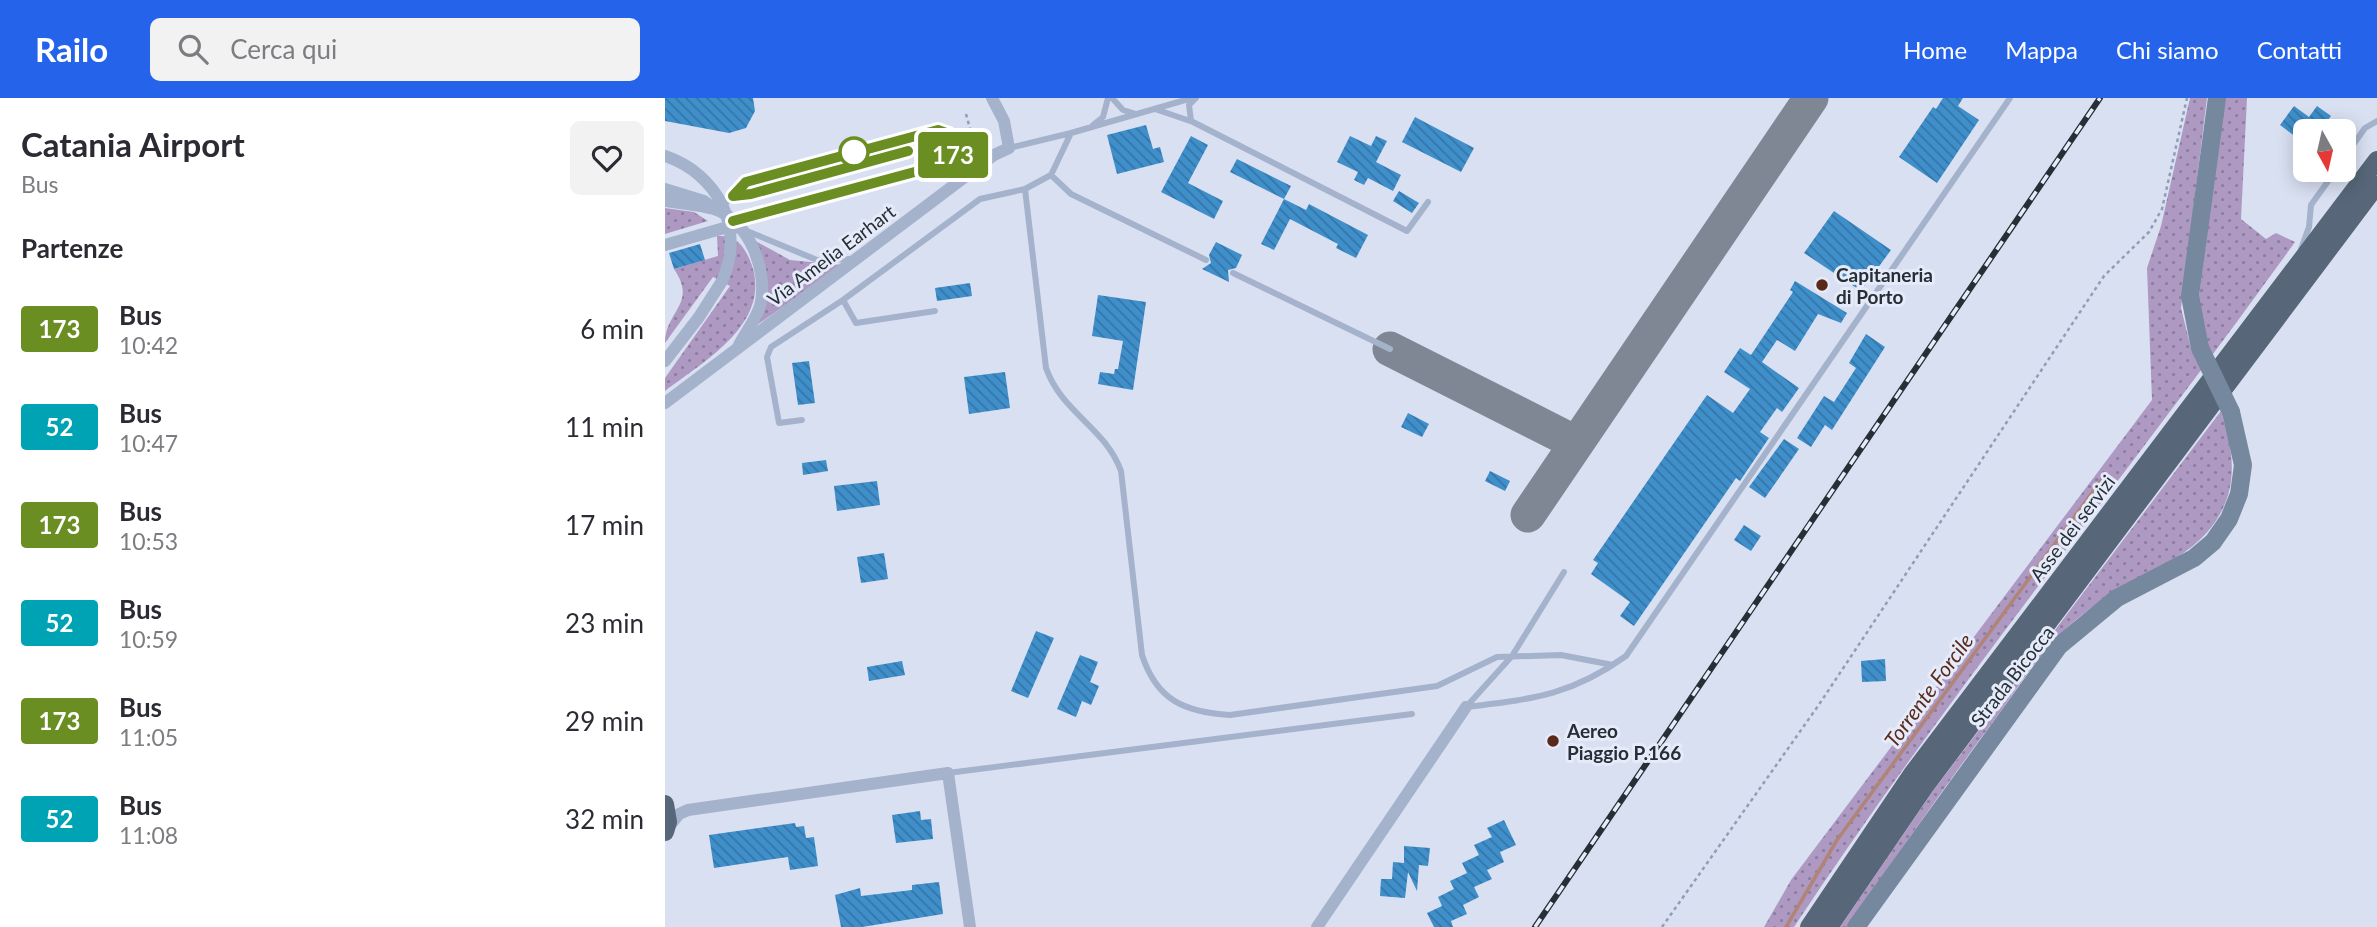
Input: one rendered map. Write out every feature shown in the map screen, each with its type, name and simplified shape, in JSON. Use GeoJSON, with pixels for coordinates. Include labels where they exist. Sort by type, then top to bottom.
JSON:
{"type":"FeatureCollection","features":[{"type":"Feature","properties":{"kind":"main road","name":"Strada Bicocca"},"geometry":{"type":"LineString","coordinates":[[1856,927],[2059,646],[2117,598],[2194,558],[2213,542],[2229,519],[2239,494],[2243,465],[2231,412],[2200,348],[2190,296],[2217,98]]}},
{"type":"Feature","properties":{"kind":"main road","name":"Asse dei servizi"},"geometry":{"type":"LineString","coordinates":[[1809,927],[1920,764],[2377,160]]}},
{"type":"Feature","properties":{"kind":"main road","name":"Asse dei servizi"},"geometry":{"type":"LineString","coordinates":[[1829,927],[1934,774],[2377,185]]}},
{"type":"Feature","properties":{"kind":"main road"},"geometry":{"type":"LineString","coordinates":[[665,803],[668,822],[665,832]]}},
{"type":"Feature","properties":{"kind":"street"},"geometry":{"type":"LineString","coordinates":[[992,98],[1004,121],[1009,148]]}},
{"type":"Feature","properties":{"kind":"street","name":"Via Amelia Earhart"},"geometry":{"type":"LineString","coordinates":[[665,403],[994,155],[1009,148]]}},
{"type":"Feature","properties":{"kind":"street"},"geometry":{"type":"LineString","coordinates":[[665,156],[697,171],[722,203],[729,220],[731,242],[722,281],[665,361]]}},
{"type":"Feature","properties":{"kind":"street"},"geometry":{"type":"LineString","coordinates":[[665,190],[704,201],[738,225],[755,255],[762,288],[760,306],[735,352]]}},
{"type":"Feature","properties":{"kind":"street"},"geometry":{"type":"LineString","coordinates":[[665,201],[715,210]]}},
{"type":"Feature","properties":{"kind":"street"},"geometry":{"type":"LineString","coordinates":[[665,245],[738,225]]}},
{"type":"Feature","properties":{"kind":"street"},"geometry":{"type":"LineString","coordinates":[[1317,927],[1466,707]]}},
{"type":"Feature","properties":{"kind":"street"},"geometry":{"type":"LineString","coordinates":[[665,832],[679,814],[688,810],[948,773],[970,927]]}},
{"type":"Feature","properties":{"kind":"street"},"geometry":{"type":"LineString","coordinates":[[665,803],[688,810]]}},
{"type":"Feature","properties":{"kind":"lane"},"geometry":{"type":"LineString","coordinates":[[1088,128],[1103,117],[1110,98],[1123,110],[1139,113]]}},
{"type":"Feature","properties":{"kind":"lane"},"geometry":{"type":"LineString","coordinates":[[1009,148],[1194,98]]}},
{"type":"Feature","properties":{"kind":"lane"},"geometry":{"type":"LineString","coordinates":[[1193,122],[1189,118],[1189,105],[1194,98]]}},
{"type":"Feature","properties":{"kind":"lane"},"geometry":{"type":"LineString","coordinates":[[1466,707],[1547,696],[1579,686],[1626,656],[2010,98]]}},
{"type":"Feature","properties":{"kind":"lane"},"geometry":{"type":"LineString","coordinates":[[1155,109],[1193,122],[1407,231],[1428,202]]}},
{"type":"Feature","properties":{"kind":"lane"},"geometry":{"type":"LineString","coordinates":[[2356,141],[2365,128],[2377,121]]}},
{"type":"Feature","properties":{"kind":"lane"},"geometry":{"type":"LineString","coordinates":[[715,210],[746,182],[925,132],[938,130],[949,134],[953,156],[948,163],[738,225]]}},
{"type":"Feature","properties":{"kind":"lane"},"geometry":{"type":"LineString","coordinates":[[733,196],[751,194],[908,151],[925,132]]}},
{"type":"Feature","properties":{"kind":"lane"},"geometry":{"type":"LineString","coordinates":[[803,420],[779,423],[767,357],[771,347],[843,300],[980,199],[1025,189],[1051,175],[1070,132]]}},
{"type":"Feature","properties":{"kind":"lane"},"geometry":{"type":"LineString","coordinates":[[1051,175],[1071,194],[1206,260]]}},
{"type":"Feature","properties":{"kind":"lane"},"geometry":{"type":"LineString","coordinates":[[2249,330],[2262,302],[2301,250],[2309,227],[2311,205],[2327,182]]}},
{"type":"Feature","properties":{"kind":"lane"},"geometry":{"type":"LineString","coordinates":[[1025,189],[1046,368],[1053,387],[1066,406],[1100,435],[1114,453],[1121,471],[1142,655],[1147,671],[1159,689],[1181,707],[1202,713],[1230,715],[1437,686],[1472,671],[1487,659],[1512,656],[1561,655],[1613,666]]}},
{"type":"Feature","properties":{"kind":"lane"},"geometry":{"type":"LineString","coordinates":[[738,225],[817,260],[858,258]]}},
{"type":"Feature","properties":{"kind":"lane"},"geometry":{"type":"LineString","coordinates":[[1233,273],[1389,349]]}},
{"type":"Feature","properties":{"kind":"lane"},"geometry":{"type":"LineString","coordinates":[[843,300],[856,323],[935,312]]}},
{"type":"Feature","properties":{"kind":"lane"},"geometry":{"type":"LineString","coordinates":[[1466,707],[1512,656],[1564,572]]}},
{"type":"Feature","properties":{"kind":"lane"},"geometry":{"type":"LineString","coordinates":[[948,773],[1412,714]]}},
{"type":"Feature","properties":{"kind":"path"},"geometry":{"type":"LineString","coordinates":[[1662,927],[1818,706],[2104,276],[2156,223],[2162,209],[2187,98]]}},
{"type":"Feature","properties":{"kind":"path"},"geometry":{"type":"LineString","coordinates":[[966,114],[978,157]]}},
{"type":"Feature","properties":{"kind":"shaded area"},"geometry":{"type":"Polygon","coordinates":[[[2190,98],[2207,98],[2181,308],[2192,352],[2224,98],[2247,98],[2241,219],[2266,239],[2276,233],[2295,242],[1915,753],[1794,927],[1764,927],[1791,880],[2152,400],[2147,268],[2161,226],[2190,98]]]}},
{"type":"Feature","properties":{"kind":"shaded area"},"geometry":{"type":"Polygon","coordinates":[[[665,208],[694,212],[708,221],[665,234],[665,208]]]}},
{"type":"Feature","properties":{"kind":"shaded area"},"geometry":{"type":"Polygon","coordinates":[[[717,236],[733,239],[740,244],[749,258],[755,280],[753,301],[746,319],[733,336],[717,352],[665,391],[665,378],[730,286],[713,277],[665,343],[666,332],[679,307],[683,291],[674,269],[718,256],[717,236]]]}},
{"type":"Feature","properties":{"kind":"shaded area"},"geometry":{"type":"Polygon","coordinates":[[[752,239],[790,260],[842,265],[757,325],[762,313],[752,239]]]}},
{"type":"Feature","properties":{"kind":"shaded area"},"geometry":{"type":"Polygon","coordinates":[[[2221,411],[2231,450],[2232,476],[2226,501],[2211,528],[2173,560],[2090,609],[2053,642],[2020,684],[1847,927],[1840,927],[1933,791],[2221,411]]]}},
{"type":"Feature","properties":{"kind":"building"},"geometry":{"type":"Polygon","coordinates":[[[665,98],[753,98],[755,111],[746,128],[729,133],[665,121],[665,98]]]}},
{"type":"Feature","properties":{"kind":"building"},"geometry":{"type":"Polygon","coordinates":[[[1943,98],[1963,98],[1958,106],[1979,120],[1937,183],[1899,157],[1933,107],[1936,109],[1943,98]]]}},
{"type":"Feature","properties":{"kind":"building"},"geometry":{"type":"Polygon","coordinates":[[[2294,106],[2309,117],[2317,106],[2331,116],[2329,119],[2293,119],[2293,135],[2280,125],[2294,106]]]}},
{"type":"Feature","properties":{"kind":"building"},"geometry":{"type":"Polygon","coordinates":[[[1415,117],[1474,148],[1461,172],[1402,142],[1415,117]]]}},
{"type":"Feature","properties":{"kind":"building"},"geometry":{"type":"Polygon","coordinates":[[[1146,125],[1153,149],[1160,147],[1164,162],[1117,174],[1107,135],[1146,125]]]}},
{"type":"Feature","properties":{"kind":"building"},"geometry":{"type":"Polygon","coordinates":[[[1191,136],[1208,145],[1188,183],[1223,201],[1214,219],[1161,192],[1191,136]]]}},
{"type":"Feature","properties":{"kind":"building"},"geometry":{"type":"Polygon","coordinates":[[[1350,136],[1371,146],[1376,136],[1387,141],[1376,162],[1401,175],[1393,191],[1368,178],[1364,185],[1354,180],[1358,172],[1337,162],[1350,136]]]}},
{"type":"Feature","properties":{"kind":"building"},"geometry":{"type":"Polygon","coordinates":[[[1237,159],[1291,186],[1284,199],[1230,172],[1237,159]]]}},
{"type":"Feature","properties":{"kind":"building"},"geometry":{"type":"Polygon","coordinates":[[[1399,191],[1419,203],[1412,213],[1393,201],[1399,191]]]}},
{"type":"Feature","properties":{"kind":"building"},"geometry":{"type":"Polygon","coordinates":[[[1284,199],[1306,210],[1309,204],[1368,235],[1356,258],[1336,248],[1338,244],[1290,219],[1274,250],[1261,244],[1284,199]]]}},
{"type":"Feature","properties":{"kind":"building"},"geometry":{"type":"Polygon","coordinates":[[[1834,211],[1891,250],[1861,291],[1804,253],[1834,211]]]}},
{"type":"Feature","properties":{"kind":"building"},"geometry":{"type":"Polygon","coordinates":[[[1216,242],[1242,255],[1236,268],[1228,270],[1229,282],[1202,269],[1211,263],[1209,255],[1216,242]]]}},
{"type":"Feature","properties":{"kind":"building"},"geometry":{"type":"Polygon","coordinates":[[[700,244],[705,260],[674,269],[669,253],[700,244]]]}},
{"type":"Feature","properties":{"kind":"building"},"geometry":{"type":"Polygon","coordinates":[[[1795,281],[1847,313],[1841,323],[1818,314],[1795,351],[1777,340],[1762,362],[1799,388],[1782,412],[1777,408],[1760,432],[1769,438],[1740,481],[1736,478],[1634,626],[1620,616],[1630,602],[1591,574],[1598,563],[1593,560],[1707,395],[1733,413],[1750,389],[1724,372],[1740,348],[1751,355],[1793,292],[1790,290],[1795,281]]]}},
{"type":"Feature","properties":{"kind":"building"},"geometry":{"type":"Polygon","coordinates":[[[970,283],[972,296],[937,301],[935,288],[970,283]]]}},
{"type":"Feature","properties":{"kind":"building"},"geometry":{"type":"Polygon","coordinates":[[[1098,295],[1146,302],[1133,390],[1098,384],[1100,372],[1114,374],[1115,369],[1118,369],[1123,341],[1092,336],[1098,295]]]}},
{"type":"Feature","properties":{"kind":"building"},"geometry":{"type":"Polygon","coordinates":[[[1866,334],[1885,347],[1832,430],[1825,425],[1811,447],[1797,438],[1824,396],[1834,402],[1856,368],[1849,363],[1866,334]]]}},
{"type":"Feature","properties":{"kind":"building"},"geometry":{"type":"Polygon","coordinates":[[[809,361],[815,403],[798,405],[792,363],[809,361]]]}},
{"type":"Feature","properties":{"kind":"building"},"geometry":{"type":"Polygon","coordinates":[[[1005,372],[1010,408],[969,414],[964,377],[1005,372]]]}},
{"type":"Feature","properties":{"kind":"building"},"geometry":{"type":"Polygon","coordinates":[[[1408,413],[1429,424],[1422,437],[1401,427],[1408,413]]]}},
{"type":"Feature","properties":{"kind":"building"},"geometry":{"type":"Polygon","coordinates":[[[1784,439],[1799,449],[1765,498],[1749,487],[1784,439]]]}},
{"type":"Feature","properties":{"kind":"building"},"geometry":{"type":"Polygon","coordinates":[[[826,460],[828,471],[803,475],[802,463],[826,460]]]}},
{"type":"Feature","properties":{"kind":"building"},"geometry":{"type":"Polygon","coordinates":[[[1490,471],[1510,481],[1505,491],[1485,481],[1490,471]]]}},
{"type":"Feature","properties":{"kind":"building"},"geometry":{"type":"Polygon","coordinates":[[[877,481],[880,505],[837,511],[834,486],[877,481]]]}},
{"type":"Feature","properties":{"kind":"building"},"geometry":{"type":"Polygon","coordinates":[[[1744,525],[1761,536],[1751,551],[1734,540],[1744,525]]]}},
{"type":"Feature","properties":{"kind":"building"},"geometry":{"type":"Polygon","coordinates":[[[884,553],[888,579],[861,583],[857,557],[884,553]]]}},
{"type":"Feature","properties":{"kind":"building"},"geometry":{"type":"Polygon","coordinates":[[[1036,631],[1054,638],[1028,698],[1011,691],[1036,631]]]}},
{"type":"Feature","properties":{"kind":"building"},"geometry":{"type":"Polygon","coordinates":[[[1080,655],[1098,662],[1090,682],[1099,686],[1091,705],[1082,701],[1076,717],[1057,709],[1080,655]]]}},
{"type":"Feature","properties":{"kind":"building"},"geometry":{"type":"Polygon","coordinates":[[[1885,659],[1886,681],[1862,682],[1861,661],[1885,659]]]}},
{"type":"Feature","properties":{"kind":"building"},"geometry":{"type":"Polygon","coordinates":[[[902,661],[905,675],[869,681],[867,667],[902,661]]]}},
{"type":"Feature","properties":{"kind":"building"},"geometry":{"type":"Polygon","coordinates":[[[920,811],[921,820],[931,819],[933,839],[896,843],[892,815],[920,811]]]}},
{"type":"Feature","properties":{"kind":"building"},"geometry":{"type":"Polygon","coordinates":[[[1504,820],[1516,845],[1500,852],[1504,862],[1487,870],[1492,879],[1474,887],[1479,897],[1463,905],[1467,914],[1451,921],[1453,927],[1434,927],[1427,913],[1442,906],[1438,897],[1454,889],[1450,881],[1467,873],[1462,863],[1479,855],[1474,845],[1492,837],[1487,828],[1504,820]]]}},
{"type":"Feature","properties":{"kind":"building"},"geometry":{"type":"Polygon","coordinates":[[[795,823],[796,827],[804,826],[806,838],[814,837],[818,866],[790,870],[788,857],[714,868],[709,835],[795,823]]]}},
{"type":"Feature","properties":{"kind":"building"},"geometry":{"type":"Polygon","coordinates":[[[1404,846],[1430,848],[1428,866],[1419,865],[1417,891],[1408,872],[1405,898],[1380,896],[1381,879],[1392,879],[1393,862],[1404,863],[1404,846]]]}},
{"type":"Feature","properties":{"kind":"building"},"geometry":{"type":"Polygon","coordinates":[[[939,882],[943,914],[862,927],[841,927],[835,895],[860,888],[861,896],[912,890],[912,885],[939,882]]]}},
{"type":"Feature","properties":{"kind":"waterway","name":"Torrente Forcile"},"geometry":{"type":"LineString","coordinates":[[1786,927],[1837,840],[2103,478]]}},
{"type":"Feature","properties":{"kind":"taxiway"},"geometry":{"type":"LineString","coordinates":[[1528,515],[1811,98]]}},
{"type":"Feature","properties":{"kind":"taxiway"},"geometry":{"type":"LineString","coordinates":[[1390,349],[1576,443]]}},
{"type":"Feature","properties":{"kind":"railway"},"geometry":{"type":"LineString","coordinates":[[1535,927],[2100,98]]}},
{"type":"Feature","properties":{"kind":"bus line","name":"173"},"geometry":{"type":"LineString","coordinates":[[733,221],[948,163],[953,156],[949,134],[938,130],[746,182],[733,196],[751,194],[908,151]]}},
{"type":"Feature","properties":{"kind":"place","name":"Capitaneria di Porto"},"geometry":{"type":"Point","coordinates":[1822,285]}},
{"type":"Feature","properties":{"kind":"place","name":"Aereo Piaggio P.166"},"geometry":{"type":"Point","coordinates":[1553,741]}}]}
